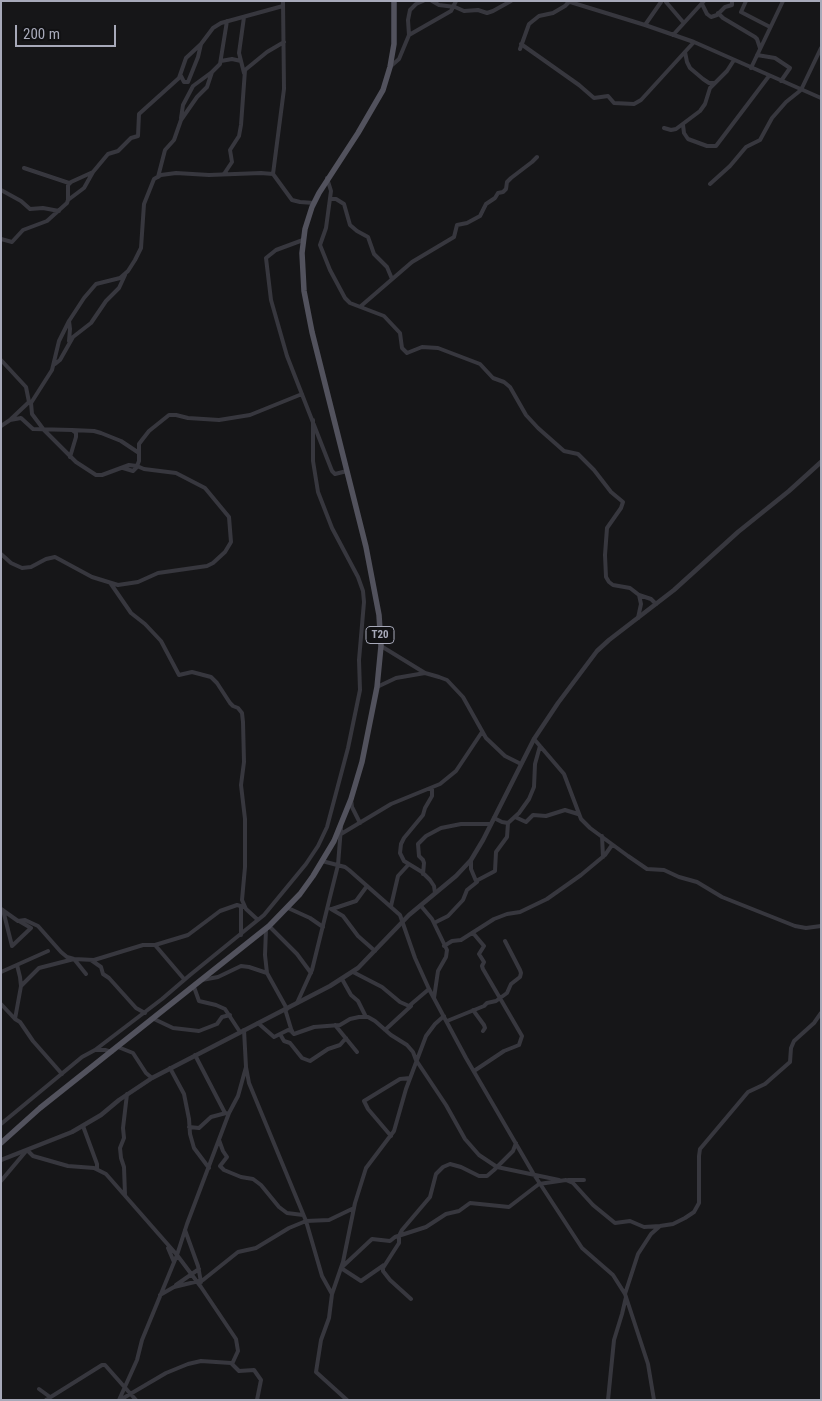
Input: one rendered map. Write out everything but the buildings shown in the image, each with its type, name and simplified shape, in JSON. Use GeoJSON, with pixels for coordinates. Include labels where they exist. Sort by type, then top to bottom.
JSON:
{"type":"FeatureCollection","features":[{"type":"Feature","properties":{"kind":"main road","name":"T20"},"geometry":{"type":"LineString","coordinates":[[1,1142],[40,1108],[268,928],[288,908],[313,876],[341,826],[351,799],[364,753],[377,687],[381,646],[379,615],[372,573],[306,304],[302,275],[302,253],[305,229],[314,203],[327,178],[358,133],[381,94],[390,67],[394,40],[394,1]]}},
{"type":"Feature","properties":{"kind":"street"},"geometry":{"type":"LineString","coordinates":[[390,67],[399,58],[409,35],[408,20],[410,10],[416,4],[423,1]]}},
{"type":"Feature","properties":{"kind":"street"},"geometry":{"type":"LineString","coordinates":[[432,1],[439,5],[455,7],[464,12],[478,10],[490,13],[511,1]]}},
{"type":"Feature","properties":{"kind":"street"},"geometry":{"type":"LineString","coordinates":[[455,7],[456,1]]}},
{"type":"Feature","properties":{"kind":"street"},"geometry":{"type":"LineString","coordinates":[[409,35],[446,14],[460,1]]}},
{"type":"Feature","properties":{"kind":"street"},"geometry":{"type":"LineString","coordinates":[[645,25],[661,1],[666,1],[683,22]]}},
{"type":"Feature","properties":{"kind":"street"},"geometry":{"type":"LineString","coordinates":[[673,35],[683,22],[704,2],[708,15],[713,17],[725,7],[732,5],[732,1]]}},
{"type":"Feature","properties":{"kind":"street"},"geometry":{"type":"LineString","coordinates":[[746,1],[741,12],[770,27]]}},
{"type":"Feature","properties":{"kind":"street"},"geometry":{"type":"LineString","coordinates":[[751,68],[783,1]]}},
{"type":"Feature","properties":{"kind":"street"},"geometry":{"type":"LineString","coordinates":[[520,49],[526,29],[533,20],[539,16],[553,13],[568,2],[694,42],[821,98]]}},
{"type":"Feature","properties":{"kind":"street"},"geometry":{"type":"LineString","coordinates":[[1,239],[12,242],[23,230],[47,221],[68,200],[84,188],[93,172],[108,154],[118,151],[131,138],[138,136],[139,114],[181,76],[186,58],[201,44],[213,28],[283,3],[284,90],[273,174],[292,200],[314,203]]}},
{"type":"Feature","properties":{"kind":"street"},"geometry":{"type":"LineString","coordinates":[[718,13],[723,18],[755,36],[760,48]]}},
{"type":"Feature","properties":{"kind":"street"},"geometry":{"type":"LineString","coordinates":[[224,174],[232,162],[230,150],[239,136],[241,125],[244,74],[239,48],[244,17]]}},
{"type":"Feature","properties":{"kind":"street"},"geometry":{"type":"LineString","coordinates":[[54,365],[60,360],[69,343],[91,323],[118,288],[135,260],[141,248],[144,204],[152,183],[157,177],[165,150],[174,140],[181,120],[182,110],[193,86],[212,72],[221,61],[227,22]]}},
{"type":"Feature","properties":{"kind":"street"},"geometry":{"type":"LineString","coordinates":[[244,74],[246,69],[267,52],[284,42]]}},
{"type":"Feature","properties":{"kind":"street"},"geometry":{"type":"LineString","coordinates":[[521,44],[579,85],[594,98],[608,96],[614,103],[620,104],[637,103],[694,42]]}},
{"type":"Feature","properties":{"kind":"street"},"geometry":{"type":"LineString","coordinates":[[181,76],[184,82],[188,82],[201,44]]}},
{"type":"Feature","properties":{"kind":"street"},"geometry":{"type":"LineString","coordinates":[[710,184],[725,171],[746,147],[760,140],[772,118],[786,102],[801,90],[821,48]]}},
{"type":"Feature","properties":{"kind":"street"},"geometry":{"type":"LineString","coordinates":[[222,52],[230,60]]}},
{"type":"Feature","properties":{"kind":"street"},"geometry":{"type":"LineString","coordinates":[[685,52],[690,68],[709,83],[714,83]]}},
{"type":"Feature","properties":{"kind":"street"},"geometry":{"type":"LineString","coordinates":[[757,54],[775,58],[790,68],[781,82]]}},
{"type":"Feature","properties":{"kind":"street"},"geometry":{"type":"LineString","coordinates":[[664,128],[673,130],[683,125],[703,108],[708,92],[714,83],[727,71],[734,60]]}},
{"type":"Feature","properties":{"kind":"street"},"geometry":{"type":"LineString","coordinates":[[221,61],[242,61]]}},
{"type":"Feature","properties":{"kind":"street"},"geometry":{"type":"LineString","coordinates":[[181,120],[207,87],[212,72]]}},
{"type":"Feature","properties":{"kind":"street"},"geometry":{"type":"LineString","coordinates":[[683,125],[684,133],[688,139],[706,146],[716,146],[769,76]]}},
{"type":"Feature","properties":{"kind":"street"},"geometry":{"type":"LineString","coordinates":[[361,306],[380,292],[392,278],[434,248],[454,237],[457,225],[467,223],[480,216],[498,192],[506,189],[507,182],[536,157]]}},
{"type":"Feature","properties":{"kind":"street"},"geometry":{"type":"LineString","coordinates":[[24,168],[69,183]]}},
{"type":"Feature","properties":{"kind":"street"},"geometry":{"type":"LineString","coordinates":[[69,183],[76,178],[93,172]]}},
{"type":"Feature","properties":{"kind":"street"},"geometry":{"type":"LineString","coordinates":[[157,177],[176,173],[273,174]]}},
{"type":"Feature","properties":{"kind":"street"},"geometry":{"type":"LineString","coordinates":[[327,178],[331,188],[326,228],[320,242],[321,249],[345,298],[350,303],[382,315],[387,319],[400,334],[402,348],[407,353],[422,347],[438,348],[472,360],[483,366],[493,378],[504,382],[510,387],[526,415],[544,434],[564,451],[578,454],[594,470],[611,492],[623,502],[607,528],[606,577],[613,585],[630,588],[639,595],[651,599],[656,604]]}},
{"type":"Feature","properties":{"kind":"street"},"geometry":{"type":"LineString","coordinates":[[68,200],[69,183]]}},
{"type":"Feature","properties":{"kind":"street"},"geometry":{"type":"LineString","coordinates":[[1,190],[21,201],[30,209],[43,208],[59,211]]}},
{"type":"Feature","properties":{"kind":"street"},"geometry":{"type":"LineString","coordinates":[[330,199],[336,199],[344,204],[350,225],[368,237],[374,254],[387,267],[392,278]]}},
{"type":"Feature","properties":{"kind":"street"},"geometry":{"type":"LineString","coordinates":[[304,240],[276,250],[266,258],[267,276],[275,317],[284,347],[332,472],[335,474],[347,471]]}},
{"type":"Feature","properties":{"kind":"street"},"geometry":{"type":"LineString","coordinates":[[1,426],[33,399],[43,385],[54,365],[59,341],[68,321],[92,288],[99,283],[115,280],[126,273]]}},
{"type":"Feature","properties":{"kind":"street"},"geometry":{"type":"LineString","coordinates":[[68,321],[70,329],[69,343]]}},
{"type":"Feature","properties":{"kind":"street"},"geometry":{"type":"LineString","coordinates":[[1,360],[26,386],[29,396],[27,404],[44,430],[70,457],[99,476],[122,468],[133,471],[138,466],[139,444],[146,434],[169,415],[219,420],[250,415],[302,394]]}},
{"type":"Feature","properties":{"kind":"street"},"geometry":{"type":"LineString","coordinates":[[32,414],[31,403],[33,399]]}},
{"type":"Feature","properties":{"kind":"street"},"geometry":{"type":"LineString","coordinates":[[10,420],[20,418],[33,429],[101,432],[121,441],[139,454]]}},
{"type":"Feature","properties":{"kind":"street"},"geometry":{"type":"LineString","coordinates":[[1,1124],[82,1057],[95,1050],[145,1013],[258,920],[297,876],[322,837],[331,816],[360,690],[359,660],[363,591],[326,514],[318,492],[314,462],[313,420]]}},
{"type":"Feature","properties":{"kind":"street"},"geometry":{"type":"LineString","coordinates":[[70,457],[76,437],[76,433],[72,430]]}},
{"type":"Feature","properties":{"kind":"street"},"geometry":{"type":"LineString","coordinates":[[1,1160],[83,1126],[152,1078],[353,972],[403,921],[456,876],[471,860],[534,739],[558,703],[597,652],[656,604],[821,462]]}},
{"type":"Feature","properties":{"kind":"street"},"geometry":{"type":"LineString","coordinates":[[1,554],[10,563],[22,568],[31,567],[55,557],[82,573],[111,584],[127,584],[158,574],[209,565],[225,552],[231,542],[229,517],[205,488],[176,473],[144,469],[138,466]]}},
{"type":"Feature","properties":{"kind":"street"},"geometry":{"type":"LineString","coordinates":[[111,584],[128,610],[161,642],[179,675],[192,672],[211,677],[230,703],[242,713],[244,722],[244,762],[241,785],[244,810],[245,873],[242,894],[241,935]]}},
{"type":"Feature","properties":{"kind":"street"},"geometry":{"type":"LineString","coordinates":[[638,618],[641,604],[639,595]]}},
{"type":"Feature","properties":{"kind":"street"},"geometry":{"type":"LineString","coordinates":[[381,646],[425,674]]}},
{"type":"Feature","properties":{"kind":"street"},"geometry":{"type":"LineString","coordinates":[[377,687],[396,678],[425,674],[439,677],[463,696],[482,732],[498,751],[521,764]]}},
{"type":"Feature","properties":{"kind":"street"},"geometry":{"type":"LineString","coordinates":[[342,834],[391,804],[440,784],[456,770],[482,732]]}},
{"type":"Feature","properties":{"kind":"street"},"geometry":{"type":"LineString","coordinates":[[534,739],[564,774],[578,814],[584,823],[612,845],[647,868],[664,870],[678,877],[697,882],[722,897],[785,923],[802,928],[821,926]]}},
{"type":"Feature","properties":{"kind":"street"},"geometry":{"type":"LineString","coordinates":[[434,923],[448,916],[463,900],[469,888],[496,870],[496,852],[507,837],[508,823],[524,806],[533,792],[535,764],[540,746]]}},
{"type":"Feature","properties":{"kind":"street"},"geometry":{"type":"LineString","coordinates":[[432,788],[432,796],[423,816],[401,844],[400,855],[404,861],[423,874],[433,884],[435,893]]}},
{"type":"Feature","properties":{"kind":"street"},"geometry":{"type":"LineString","coordinates":[[351,799],[352,807],[360,823]]}},
{"type":"Feature","properties":{"kind":"street"},"geometry":{"type":"LineString","coordinates":[[514,818],[526,822],[533,815],[546,816],[565,810],[578,814]]}},
{"type":"Feature","properties":{"kind":"street"},"geometry":{"type":"LineString","coordinates":[[494,818],[508,823]]}},
{"type":"Feature","properties":{"kind":"street"},"geometry":{"type":"LineString","coordinates":[[423,874],[424,860],[419,856],[418,844],[426,836],[441,828],[461,824],[491,824]]}},
{"type":"Feature","properties":{"kind":"street"},"geometry":{"type":"LineString","coordinates":[[297,1003],[311,973],[329,908],[338,865],[342,834],[341,826]]}},
{"type":"Feature","properties":{"kind":"street"},"geometry":{"type":"LineString","coordinates":[[602,836],[603,857]]}},
{"type":"Feature","properties":{"kind":"street"},"geometry":{"type":"LineString","coordinates":[[444,946],[452,941],[461,940],[497,918],[520,912],[547,899],[603,857],[612,845]]}},
{"type":"Feature","properties":{"kind":"street"},"geometry":{"type":"LineString","coordinates":[[471,860],[471,869],[477,882]]}},
{"type":"Feature","properties":{"kind":"street"},"geometry":{"type":"LineString","coordinates":[[322,862],[338,865],[349,870],[400,915],[429,989],[532,1173],[582,1248],[608,1270],[625,1295],[648,1364],[654,1400]]}},
{"type":"Feature","properties":{"kind":"street"},"geometry":{"type":"LineString","coordinates":[[391,906],[398,876],[409,864]]}},
{"type":"Feature","properties":{"kind":"street"},"geometry":{"type":"LineString","coordinates":[[329,908],[356,901],[367,886]]}},
{"type":"Feature","properties":{"kind":"street"},"geometry":{"type":"LineString","coordinates":[[18,921],[25,920],[38,926],[60,952],[68,957],[92,960],[143,946],[155,946],[188,935],[220,911],[237,905],[243,907],[258,920]]}},
{"type":"Feature","properties":{"kind":"street"},"geometry":{"type":"LineString","coordinates":[[421,906],[428,912],[447,952],[438,972],[434,998]]}},
{"type":"Feature","properties":{"kind":"street"},"geometry":{"type":"LineString","coordinates":[[288,908],[310,918],[323,927]]}},
{"type":"Feature","properties":{"kind":"street"},"geometry":{"type":"LineString","coordinates":[[329,908],[344,916],[358,936],[375,951]]}},
{"type":"Feature","properties":{"kind":"street"},"geometry":{"type":"LineString","coordinates":[[2,910],[31,928],[12,946],[2,910]]}},
{"type":"Feature","properties":{"kind":"street"},"geometry":{"type":"LineString","coordinates":[[268,928],[297,954],[311,973]]}},
{"type":"Feature","properties":{"kind":"street"},"geometry":{"type":"LineString","coordinates":[[268,928],[265,955],[267,973],[286,1009],[292,1031]]}},
{"type":"Feature","properties":{"kind":"street"},"geometry":{"type":"LineString","coordinates":[[473,933],[484,946],[479,954],[484,962],[483,969],[521,1034],[519,1046],[504,1051],[474,1071]]}},
{"type":"Feature","properties":{"kind":"street"},"geometry":{"type":"LineString","coordinates":[[446,1021],[507,994],[509,986],[520,978],[521,973],[505,941]]}},
{"type":"Feature","properties":{"kind":"street"},"geometry":{"type":"LineString","coordinates":[[155,946],[184,980]]}},
{"type":"Feature","properties":{"kind":"street"},"geometry":{"type":"LineString","coordinates":[[1,972],[48,951]]}},
{"type":"Feature","properties":{"kind":"street"},"geometry":{"type":"LineString","coordinates":[[74,958],[86,974]]}},
{"type":"Feature","properties":{"kind":"street"},"geometry":{"type":"LineString","coordinates":[[20,986],[39,968],[74,958]]}},
{"type":"Feature","properties":{"kind":"street"},"geometry":{"type":"LineString","coordinates":[[92,960],[101,967],[103,974],[136,1008],[145,1013]]}},
{"type":"Feature","properties":{"kind":"street"},"geometry":{"type":"LineString","coordinates":[[15,1019],[20,986],[17,965]]}},
{"type":"Feature","properties":{"kind":"street"},"geometry":{"type":"LineString","coordinates":[[194,972],[205,978],[218,978],[241,966],[267,973]]}},
{"type":"Feature","properties":{"kind":"street"},"geometry":{"type":"LineString","coordinates":[[353,972],[382,987],[400,1002],[409,1006],[412,1004]]}},
{"type":"Feature","properties":{"kind":"street"},"geometry":{"type":"LineString","coordinates":[[342,979],[351,995],[358,1001],[366,1017]]}},
{"type":"Feature","properties":{"kind":"street"},"geometry":{"type":"LineString","coordinates":[[194,987],[199,1001],[225,1009],[242,1031],[246,1067],[254,1096],[306,1221],[322,1276],[332,1294]]}},
{"type":"Feature","properties":{"kind":"street"},"geometry":{"type":"LineString","coordinates":[[385,1030],[429,989]]}},
{"type":"Feature","properties":{"kind":"street"},"geometry":{"type":"LineString","coordinates":[[1,1004],[20,1022],[33,1041],[62,1074]]}},
{"type":"Feature","properties":{"kind":"street"},"geometry":{"type":"LineString","coordinates":[[473,1010],[484,1025],[483,1031]]}},
{"type":"Feature","properties":{"kind":"street"},"geometry":{"type":"LineString","coordinates":[[341,1268],[372,1239],[390,1241],[426,1227],[446,1214],[459,1211],[470,1203],[509,1207],[539,1184],[566,1180],[577,1186],[614,1223],[630,1222],[644,1226],[660,1226],[680,1221],[697,1208],[700,1197],[700,1149],[749,1090],[759,1088],[765,1084],[790,1062],[792,1059],[791,1048],[794,1041],[814,1023],[821,1013]]}},
{"type":"Feature","properties":{"kind":"street"},"geometry":{"type":"LineString","coordinates":[[154,1019],[173,1028],[199,1031],[217,1024],[222,1018],[230,1015]]}},
{"type":"Feature","properties":{"kind":"street"},"geometry":{"type":"LineString","coordinates":[[347,1400],[316,1372],[321,1340],[329,1318],[332,1294],[349,1239],[354,1208],[366,1168],[394,1131],[416,1060],[428,1032],[444,1016]]}},
{"type":"Feature","properties":{"kind":"street"},"geometry":{"type":"LineString","coordinates":[[258,1023],[273,1036],[288,1030],[294,1034],[314,1026],[340,1026],[353,1018],[366,1017],[375,1021],[407,1045],[413,1052],[416,1060],[442,1098],[457,1128],[469,1145],[487,1161],[497,1167],[532,1173],[551,1179],[584,1180]]}},
{"type":"Feature","properties":{"kind":"street"},"geometry":{"type":"LineString","coordinates":[[335,1026],[357,1052]]}},
{"type":"Feature","properties":{"kind":"street"},"geometry":{"type":"LineString","coordinates":[[280,1034],[284,1041],[290,1043],[302,1058],[310,1061],[328,1049],[340,1045],[346,1038]]}},
{"type":"Feature","properties":{"kind":"street"},"geometry":{"type":"LineString","coordinates":[[118,1047],[133,1053],[146,1073],[152,1078]]}},
{"type":"Feature","properties":{"kind":"street"},"geometry":{"type":"LineString","coordinates":[[95,1050],[112,1052]]}},
{"type":"Feature","properties":{"kind":"street"},"geometry":{"type":"LineString","coordinates":[[196,1055],[228,1113]]}},
{"type":"Feature","properties":{"kind":"street"},"geometry":{"type":"LineString","coordinates":[[119,1400],[137,1360],[142,1340],[174,1263],[228,1113],[238,1096],[246,1067]]}},
{"type":"Feature","properties":{"kind":"street"},"geometry":{"type":"LineString","coordinates":[[170,1068],[184,1094],[194,1148],[209,1168]]}},
{"type":"Feature","properties":{"kind":"street"},"geometry":{"type":"LineString","coordinates":[[391,1136],[368,1109],[364,1100],[400,1079],[410,1078]]}},
{"type":"Feature","properties":{"kind":"street"},"geometry":{"type":"LineString","coordinates":[[126,1199],[124,1167],[120,1158],[120,1148],[124,1138],[123,1128],[127,1094]]}},
{"type":"Feature","properties":{"kind":"street"},"geometry":{"type":"LineString","coordinates":[[189,1127],[199,1128],[210,1117],[228,1113]]}},
{"type":"Feature","properties":{"kind":"street"},"geometry":{"type":"LineString","coordinates":[[83,1126],[97,1164],[97,1169]]}},
{"type":"Feature","properties":{"kind":"street"},"geometry":{"type":"LineString","coordinates":[[219,1140],[227,1157],[220,1166],[224,1170],[240,1177],[253,1179],[262,1185],[279,1207],[287,1213],[303,1215]]}},
{"type":"Feature","properties":{"kind":"street"},"geometry":{"type":"LineString","coordinates":[[341,1268],[361,1281],[384,1265],[399,1243],[399,1236],[405,1225],[430,1197],[436,1174],[447,1164],[456,1165],[483,1177],[494,1170],[513,1151],[516,1143]]}},
{"type":"Feature","properties":{"kind":"street"},"geometry":{"type":"LineString","coordinates":[[27,1150],[31,1156],[66,1165],[97,1169],[108,1176],[199,1281]]}},
{"type":"Feature","properties":{"kind":"street"},"geometry":{"type":"LineString","coordinates":[[1,1181],[27,1150]]}},
{"type":"Feature","properties":{"kind":"street"},"geometry":{"type":"LineString","coordinates":[[174,1287],[199,1281],[210,1276],[238,1252],[256,1248],[281,1232],[306,1221],[329,1220],[354,1208]]}},
{"type":"Feature","properties":{"kind":"street"},"geometry":{"type":"LineString","coordinates":[[608,1400],[614,1340],[622,1314],[625,1295],[638,1254],[651,1234],[660,1226]]}},
{"type":"Feature","properties":{"kind":"street"},"geometry":{"type":"LineString","coordinates":[[185,1230],[199,1268],[201,1287],[238,1342],[238,1351],[232,1364]]}},
{"type":"Feature","properties":{"kind":"street"},"geometry":{"type":"LineString","coordinates":[[166,1243],[174,1263]]}},
{"type":"Feature","properties":{"kind":"street"},"geometry":{"type":"LineString","coordinates":[[384,1265],[383,1271],[390,1280],[411,1299]]}},
{"type":"Feature","properties":{"kind":"street"},"geometry":{"type":"LineString","coordinates":[[160,1295],[192,1275],[199,1268]]}},
{"type":"Feature","properties":{"kind":"street"},"geometry":{"type":"LineString","coordinates":[[119,1400],[166,1373],[201,1361],[232,1364],[238,1371],[252,1369],[262,1382],[257,1400]]}},
{"type":"Feature","properties":{"kind":"street"},"geometry":{"type":"LineString","coordinates":[[39,1388],[48,1398],[101,1365],[105,1366],[136,1400]]}}]}
